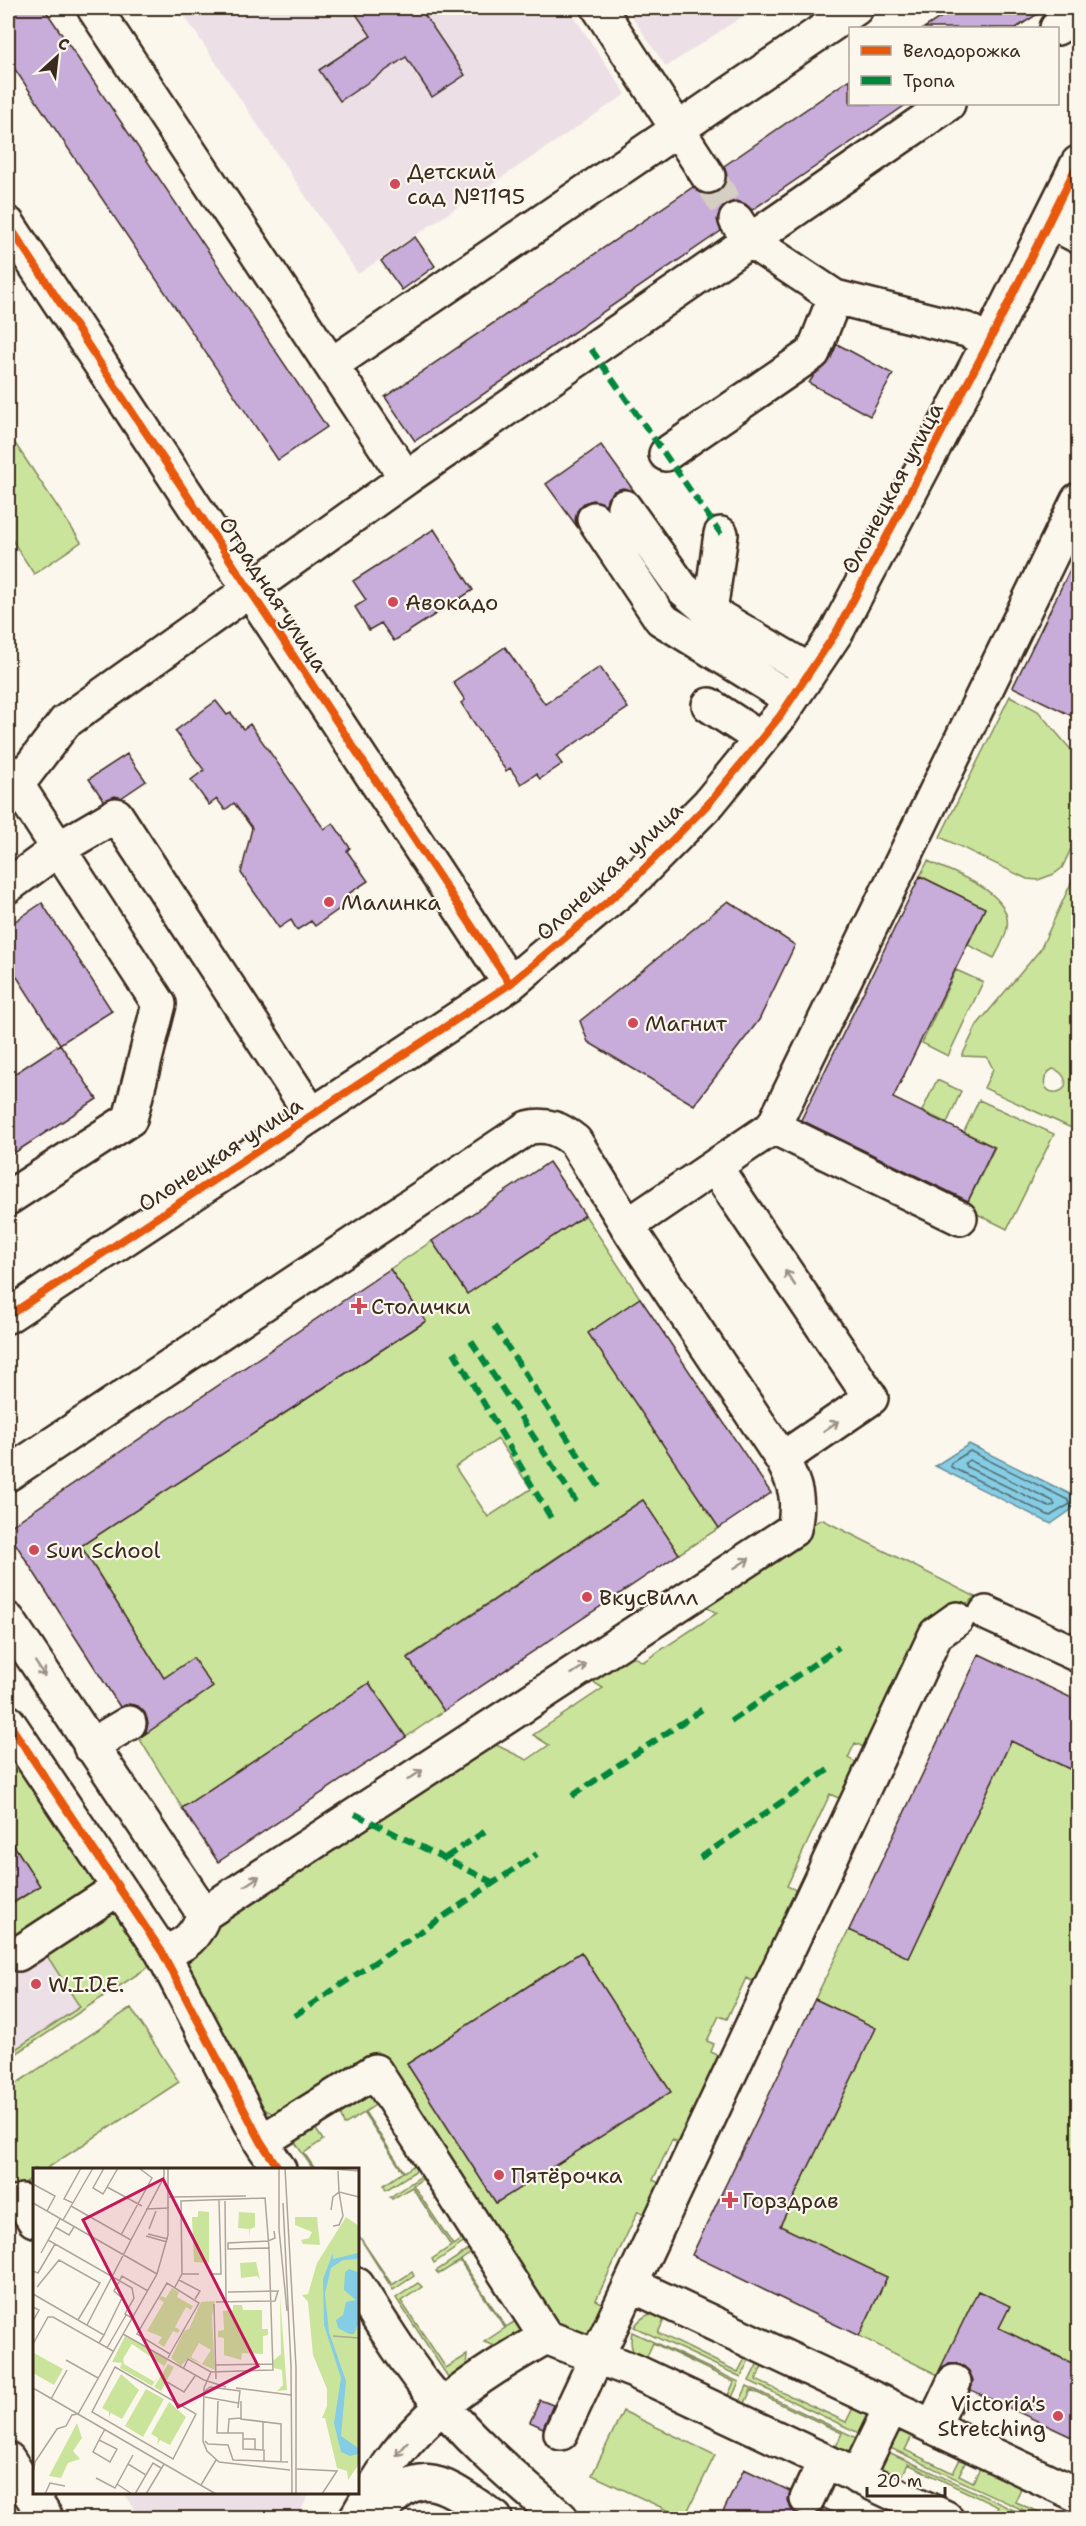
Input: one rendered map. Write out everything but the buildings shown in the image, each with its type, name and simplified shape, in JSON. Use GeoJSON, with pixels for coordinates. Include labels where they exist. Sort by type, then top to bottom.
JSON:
{"type":"FeatureCollection","features":[{"type":"Feature","properties":{"kind":"street"},"geometry":{"type":"LineString","coordinates":[[94,8],[406,478]]}},
{"type":"Feature","properties":{"kind":"street"},"geometry":{"type":"LineString","coordinates":[[599,8],[708,176]]}},
{"type":"Feature","properties":{"kind":"street"},"geometry":{"type":"LineString","coordinates":[[332,365],[856,8]]}},
{"type":"Feature","properties":{"kind":"street"},"geometry":{"type":"LineString","coordinates":[[1058,27],[1078,14]]}},
{"type":"Feature","properties":{"kind":"street"},"geometry":{"type":"LineString","coordinates":[[8,1198],[130,1119],[159,1004],[58,849],[10,782],[65,722],[406,478],[743,230],[946,105]]}},
{"type":"Feature","properties":{"kind":"street","name":"Олонецкая улица"},"geometry":{"type":"LineString","coordinates":[[8,1316],[510,984],[631,882],[709,802],[791,699],[837,631],[989,342],[1078,164]]}},
{"type":"Feature","properties":{"kind":"street"},"geometry":{"type":"LineString","coordinates":[[1049,221],[1078,236]]}},
{"type":"Feature","properties":{"kind":"street","name":"Отрадная улица"},"geometry":{"type":"LineString","coordinates":[[8,224],[510,984]]}},
{"type":"Feature","properties":{"kind":"street"},"geometry":{"type":"LineString","coordinates":[[743,230],[835,297],[967,330],[989,342]]}},
{"type":"Feature","properties":{"kind":"street"},"geometry":{"type":"LineString","coordinates":[[666,454],[813,353],[835,297]]}},
{"type":"Feature","properties":{"kind":"street"},"geometry":{"type":"LineString","coordinates":[[627,1226],[773,1127],[1078,500]]}},
{"type":"Feature","properties":{"kind":"street"},"geometry":{"type":"LineString","coordinates":[[624,507],[682,588],[710,612],[810,671]]}},
{"type":"Feature","properties":{"kind":"street"},"geometry":{"type":"LineString","coordinates":[[594,519],[661,620],[791,699]]}},
{"type":"Feature","properties":{"kind":"street"},"geometry":{"type":"LineString","coordinates":[[710,612],[721,534]]}},
{"type":"Feature","properties":{"kind":"street"},"geometry":{"type":"LineString","coordinates":[[709,705],[761,739]]}},
{"type":"Feature","properties":{"kind":"street"},"geometry":{"type":"LineString","coordinates":[[8,886],[58,849],[116,815],[312,1115]]}},
{"type":"Feature","properties":{"kind":"street"},"geometry":{"type":"LineString","coordinates":[[8,1474],[527,1128],[543,1126],[564,1132],[575,1141],[627,1226],[782,1458],[790,1474],[799,1506],[794,1529],[204,1914],[197,1931],[189,1941],[162,1952]]}},
{"type":"Feature","properties":{"kind":"street"},"geometry":{"type":"LineString","coordinates":[[773,1127],[960,1218]]}},
{"type":"Feature","properties":{"kind":"street"},"geometry":{"type":"LineString","coordinates":[[715,1167],[872,1398],[782,1458]]}},
{"type":"Feature","properties":{"kind":"street"},"geometry":{"type":"LineString","coordinates":[[561,2433],[936,1634],[972,1616],[1078,1655]]}},
{"type":"Feature","properties":{"kind":"street"},"geometry":{"type":"LineString","coordinates":[[8,1620],[204,1914]]}},
{"type":"Feature","properties":{"kind":"street"},"geometry":{"type":"LineString","coordinates":[[8,1722],[162,1952],[261,2142],[278,2168]]}},
{"type":"Feature","properties":{"kind":"street"},"geometry":{"type":"LineString","coordinates":[[90,1746],[129,1723]]}},
{"type":"Feature","properties":{"kind":"street"},"geometry":{"type":"LineString","coordinates":[[18,1954],[119,1888]]}},
{"type":"Feature","properties":{"kind":"street"},"geometry":{"type":"LineString","coordinates":[[261,2142],[375,2071],[546,2337],[634,2371],[946,2518]]}},
{"type":"Feature","properties":{"kind":"street"},"geometry":{"type":"LineString","coordinates":[[632,2285],[1078,2495]]}},
{"type":"Feature","properties":{"kind":"street"},"geometry":{"type":"LineString","coordinates":[[358,2286],[422,2382],[442,2406],[494,2461],[561,2518]]}},
{"type":"Feature","properties":{"kind":"street"},"geometry":{"type":"LineString","coordinates":[[356,2518],[390,2463],[421,2426],[442,2406],[490,2369],[546,2337]]}},
{"type":"Feature","properties":{"kind":"street"},"geometry":{"type":"LineString","coordinates":[[933,2427],[954,2382]]}},
{"type":"Feature","properties":{"kind":"street"},"geometry":{"type":"LineString","coordinates":[[857,2477],[891,2407]]}},
{"type":"Feature","properties":{"kind":"street"},"geometry":{"type":"LineString","coordinates":[[8,2459],[46,2518]]}},
{"type":"Feature","properties":{"kind":"street"},"geometry":{"type":"LineString","coordinates":[[807,2499],[825,2461]]}},
{"type":"Feature","properties":{"kind":"street"},"geometry":{"type":"LineString","coordinates":[[376,2518],[389,2501],[406,2486],[429,2481],[456,2492],[495,2518]]}},
{"type":"Feature","properties":{"kind":"shaded area","name":"Детский сад №1195"},"geometry":{"type":"Polygon","coordinates":[[[179,8],[568,8],[626,94],[358,274],[179,8]]]}},
{"type":"Feature","properties":{"kind":"shaded area"},"geometry":{"type":"Polygon","coordinates":[[[626,8],[755,8],[666,67],[626,8]]]}},
{"type":"Feature","properties":{"kind":"shaded area","name":"W.I.D.E."},"geometry":{"type":"Polygon","coordinates":[[[8,1938],[22,1960],[41,1948],[80,2007],[8,2054],[8,1938]]]}},
{"type":"Feature","properties":{"kind":"shaded area"},"geometry":{"type":"Polygon","coordinates":[[[124,2493],[310,2493],[296,2518],[141,2518],[124,2493]]]}},
{"type":"Feature","properties":{"kind":"green space"},"geometry":{"type":"Polygon","coordinates":[[[8,433],[81,542],[34,574],[8,534],[8,433]]]}},
{"type":"Feature","properties":{"kind":"green space"},"geometry":{"type":"Polygon","coordinates":[[[1010,696],[1038,711],[1078,758],[1078,834],[1062,868],[1038,880],[1027,879],[940,837],[1010,696]]]}},
{"type":"Feature","properties":{"kind":"green space"},"geometry":{"type":"Polygon","coordinates":[[[928,861],[966,878],[991,894],[1001,904],[1006,915],[1007,928],[994,958],[968,945],[985,908],[920,876],[928,861]]]}},
{"type":"Feature","properties":{"kind":"green space"},"geometry":{"type":"Polygon","coordinates":[[[1078,868],[1078,1131],[984,1088],[993,1069],[987,1057],[962,1056],[977,1025],[1040,950],[1078,868]],[[1053,1069],[1049,1072],[1045,1079],[1044,1084],[1052,1092],[1062,1090],[1065,1084],[1063,1076],[1053,1069]]]}},
{"type":"Feature","properties":{"kind":"green space"},"geometry":{"type":"Polygon","coordinates":[[[956,970],[983,982],[948,1056],[922,1043],[956,970]]]}},
{"type":"Feature","properties":{"kind":"green space"},"geometry":{"type":"Polygon","coordinates":[[[937,1080],[961,1091],[947,1123],[922,1111],[937,1080]]]}},
{"type":"Feature","properties":{"kind":"green space"},"geometry":{"type":"Polygon","coordinates":[[[979,1100],[1054,1134],[1007,1229],[965,1208],[995,1147],[964,1132],[979,1100]]]}},
{"type":"Feature","properties":{"kind":"green space"},"geometry":{"type":"Polygon","coordinates":[[[585,1215],[640,1298],[589,1333],[719,1528],[679,1554],[642,1500],[408,1657],[444,1711],[406,1737],[369,1683],[182,1808],[139,1738],[212,1687],[193,1659],[164,1678],[81,1546],[425,1322],[390,1269],[432,1241],[467,1293],[585,1215]],[[498,1439],[455,1467],[488,1517],[531,1489],[498,1439]]]}},
{"type":"Feature","properties":{"kind":"green space"},"geometry":{"type":"Polygon","coordinates":[[[821,1519],[976,1597],[928,1629],[872,1751],[855,1743],[848,1758],[864,1767],[847,1802],[830,1794],[787,1886],[804,1894],[763,1986],[746,1978],[727,2019],[719,2016],[707,2041],[714,2044],[711,2052],[728,2060],[690,2148],[672,2140],[653,2180],[670,2189],[655,2219],[638,2211],[596,2300],[613,2309],[584,2341],[560,2329],[377,2052],[364,2057],[288,2110],[275,2115],[260,2107],[187,1965],[191,1957],[212,1937],[219,1913],[484,1739],[527,1760],[549,1745],[533,1735],[603,1688],[582,1675],[621,1650],[643,1662],[717,1613],[695,1601],[821,1519]],[[581,1952],[407,2064],[496,2203],[670,2091],[581,1952]]]}},
{"type":"Feature","properties":{"kind":"green space"},"geometry":{"type":"Polygon","coordinates":[[[1011,1741],[1078,1773],[1078,2366],[999,2328],[1009,2306],[978,2291],[938,2375],[859,2336],[887,2277],[780,2226],[875,2028],[815,1999],[849,1930],[909,1957],[1011,1741]]]}},
{"type":"Feature","properties":{"kind":"green space"},"geometry":{"type":"Polygon","coordinates":[[[8,1754],[150,1966],[8,2059],[8,2054],[80,2007],[42,1948],[22,1961],[8,1938],[8,1927],[11,1924],[8,1919],[8,1907],[40,1886],[8,1836],[8,1754]]]}},
{"type":"Feature","properties":{"kind":"green space"},"geometry":{"type":"Polygon","coordinates":[[[131,2008],[179,2082],[48,2168],[33,2168],[33,2178],[8,2194],[8,2089],[131,2008]]]}},
{"type":"Feature","properties":{"kind":"green space"},"geometry":{"type":"Polygon","coordinates":[[[371,2090],[384,2099],[365,2112],[404,2172],[425,2158],[428,2163],[386,2190],[384,2185],[403,2172],[364,2113],[344,2125],[341,2116],[342,2110],[371,2090]]]}},
{"type":"Feature","properties":{"kind":"green space"},"geometry":{"type":"Polygon","coordinates":[[[313,2125],[323,2140],[304,2153],[314,2168],[294,2141],[299,2133],[313,2125]]]}},
{"type":"Feature","properties":{"kind":"green space"},"geometry":{"type":"Polygon","coordinates":[[[432,2169],[433,2172],[413,2185],[453,2245],[473,2232],[475,2235],[434,2263],[432,2259],[451,2246],[412,2187],[392,2199],[390,2197],[432,2169]]]}},
{"type":"Feature","properties":{"kind":"green space"},"geometry":{"type":"Polygon","coordinates":[[[358,2234],[392,2285],[412,2272],[414,2276],[393,2290],[358,2234]]]}},
{"type":"Feature","properties":{"kind":"green space"},"geometry":{"type":"Polygon","coordinates":[[[480,2242],[482,2245],[461,2260],[506,2327],[527,2314],[524,2332],[498,2347],[484,2342],[505,2328],[460,2261],[439,2274],[436,2271],[480,2242]]]}},
{"type":"Feature","properties":{"kind":"green space"},"geometry":{"type":"Polygon","coordinates":[[[418,2283],[422,2287],[401,2301],[446,2368],[467,2355],[466,2367],[450,2380],[396,2298],[418,2283]]]}},
{"type":"Feature","properties":{"kind":"green space"},"geometry":{"type":"Polygon","coordinates":[[[668,2311],[658,2333],[738,2372],[750,2349],[753,2351],[741,2377],[634,2327],[649,2314],[668,2311]]]}},
{"type":"Feature","properties":{"kind":"green space"},"geometry":{"type":"Polygon","coordinates":[[[632,2332],[739,2382],[728,2406],[724,2404],[734,2382],[653,2343],[643,2365],[633,2350],[632,2332]]]}},
{"type":"Feature","properties":{"kind":"green space"},"geometry":{"type":"Polygon","coordinates":[[[762,2355],[766,2357],[756,2380],[846,2422],[857,2400],[871,2411],[865,2436],[749,2381],[762,2355]]]}},
{"type":"Feature","properties":{"kind":"green space"},"geometry":{"type":"Polygon","coordinates":[[[747,2386],[863,2441],[852,2457],[832,2455],[842,2433],[751,2390],[741,2412],[736,2410],[747,2386]]]}},
{"type":"Feature","properties":{"kind":"green space"},"geometry":{"type":"Polygon","coordinates":[[[623,2411],[715,2455],[684,2518],[592,2475],[623,2411]]]}},
{"type":"Feature","properties":{"kind":"green space"},"geometry":{"type":"Polygon","coordinates":[[[896,2427],[916,2428],[905,2450],[953,2473],[964,2451],[970,2453],[959,2475],[973,2482],[984,2460],[1025,2479],[1015,2502],[1053,2518],[1040,2518],[884,2445],[896,2427]]]}},
{"type":"Feature","properties":{"kind":"green space"},"geometry":{"type":"Polygon","coordinates":[[[882,2449],[1031,2518],[1023,2518],[1014,2514],[1011,2518],[993,2518],[998,2507],[908,2464],[897,2486],[878,2475],[882,2449]]]}},
{"type":"Feature","properties":{"kind":"water"},"geometry":{"type":"Polygon","coordinates":[[[969,1444],[1078,1498],[1078,1505],[1051,1524],[935,1466],[969,1444]]]}},
{"type":"Feature","properties":{"kind":"tunnel"},"geometry":{"type":"LineString","coordinates":[[708,176],[736,220]]}},
{"type":"Feature","properties":{"kind":"marked path"},"geometry":{"type":"LineString","coordinates":[[591,349],[721,534]]}},
{"type":"Feature","properties":{"kind":"marked path"},"geometry":{"type":"LineString","coordinates":[[494,1326],[600,1488]]}},
{"type":"Feature","properties":{"kind":"marked path"},"geometry":{"type":"LineString","coordinates":[[471,1341],[577,1503]]}},
{"type":"Feature","properties":{"kind":"marked path"},"geometry":{"type":"LineString","coordinates":[[454,1352],[552,1520]]}},
{"type":"Feature","properties":{"kind":"marked path"},"geometry":{"type":"LineString","coordinates":[[731,1721],[839,1647]]}},
{"type":"Feature","properties":{"kind":"marked path"},"geometry":{"type":"LineString","coordinates":[[572,1796],[704,1708]]}},
{"type":"Feature","properties":{"kind":"marked path"},"geometry":{"type":"LineString","coordinates":[[700,1858],[828,1770]]}},
{"type":"Feature","properties":{"kind":"marked path"},"geometry":{"type":"LineString","coordinates":[[355,1814],[494,1883]]}},
{"type":"Feature","properties":{"kind":"marked path"},"geometry":{"type":"LineString","coordinates":[[445,1858],[487,1830]]}},
{"type":"Feature","properties":{"kind":"marked path"},"geometry":{"type":"LineString","coordinates":[[294,2016],[537,1854]]}},
{"type":"Feature","properties":{"kind":"cycle path"},"geometry":{"type":"LineString","coordinates":[[8,1316],[510,984],[631,882],[709,803],[780,716],[837,631],[989,342],[1078,163]]}},
{"type":"Feature","properties":{"kind":"cycle path"},"geometry":{"type":"LineString","coordinates":[[8,224],[510,984]]}},
{"type":"Feature","properties":{"kind":"cycle path"},"geometry":{"type":"LineString","coordinates":[[8,1722],[162,1952],[261,2142],[278,2168]]}},
{"type":"Feature","properties":{"kind":"place","name":"Детский сад №1195"},"geometry":{"type":"Point","coordinates":[395,184]}},
{"type":"Feature","properties":{"kind":"place","name":"Авокадо"},"geometry":{"type":"Point","coordinates":[393,602]}},
{"type":"Feature","properties":{"kind":"place","name":"Малинка"},"geometry":{"type":"Point","coordinates":[329,902]}},
{"type":"Feature","properties":{"kind":"place","name":"Магнит"},"geometry":{"type":"Point","coordinates":[633,1023]}},
{"type":"Feature","properties":{"kind":"place","name":"Столички"},"geometry":{"type":"Point","coordinates":[359,1306]}},
{"type":"Feature","properties":{"kind":"place","name":"Sun School"},"geometry":{"type":"Point","coordinates":[34,1550]}},
{"type":"Feature","properties":{"kind":"place","name":"ВкусВилл"},"geometry":{"type":"Point","coordinates":[587,1597]}},
{"type":"Feature","properties":{"kind":"place","name":"W.I.D.E."},"geometry":{"type":"Point","coordinates":[36,1984]}},
{"type":"Feature","properties":{"kind":"place","name":"Пятёрочка"},"geometry":{"type":"Point","coordinates":[499,2175]}},
{"type":"Feature","properties":{"kind":"place","name":"Горздрав"},"geometry":{"type":"Point","coordinates":[730,2200]}},
{"type":"Feature","properties":{"kind":"place","name":"Victoria's Stretching"},"geometry":{"type":"Point","coordinates":[1058,2416]}}]}
